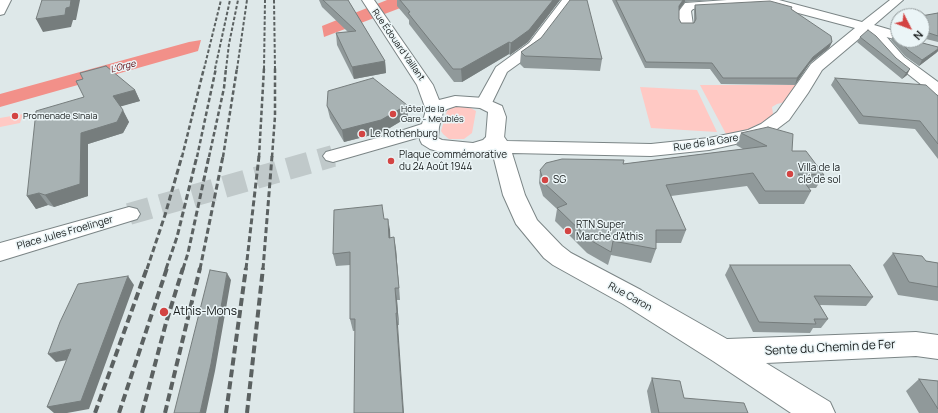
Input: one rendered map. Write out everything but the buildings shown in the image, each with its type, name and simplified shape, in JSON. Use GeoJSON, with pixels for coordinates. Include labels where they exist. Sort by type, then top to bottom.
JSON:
{"type":"FeatureCollection","features":[{"type":"Feature","properties":{"kind":"street"},"geometry":{"type":"LineString","coordinates":[[0,11],[5,0]]}},
{"type":"Feature","properties":{"kind":"street"},"geometry":{"type":"LineString","coordinates":[[484,103],[501,70],[534,46],[568,0]]}},
{"type":"Feature","properties":{"kind":"street"},"geometry":{"type":"LineString","coordinates":[[686,25],[684,11],[689,6],[766,0],[890,34]]}},
{"type":"Feature","properties":{"kind":"street","name":"Rue de la Gare"},"geometry":{"type":"LineString","coordinates":[[498,142],[622,151],[682,148],[746,137],[767,128],[783,116],[800,93],[816,67],[897,0]]}},
{"type":"Feature","properties":{"kind":"street","name":"Rue Édouard Vaillant"},"geometry":{"type":"LineString","coordinates":[[369,2],[428,91],[432,125]]}},
{"type":"Feature","properties":{"kind":"street"},"geometry":{"type":"LineString","coordinates":[[864,26],[879,37],[899,60],[938,90]]}},
{"type":"Feature","properties":{"kind":"street","name":"Rue Édouard Vaillant"},"geometry":{"type":"LineString","coordinates":[[428,91],[455,101]]}},
{"type":"Feature","properties":{"kind":"street"},"geometry":{"type":"LineString","coordinates":[[455,101],[484,103],[496,110],[498,142],[474,149],[437,145],[432,125],[441,105],[455,101]]}},
{"type":"Feature","properties":{"kind":"street"},"geometry":{"type":"LineString","coordinates":[[333,156],[395,139],[432,125]]}},
{"type":"Feature","properties":{"kind":"street","name":"Rue Caron"},"geometry":{"type":"LineString","coordinates":[[498,142],[514,195],[527,224],[553,252],[562,259],[632,298],[723,352],[819,413]]}},
{"type":"Feature","properties":{"kind":"street","name":"Place Jules Froelinger"},"geometry":{"type":"LineString","coordinates":[[0,252],[129,214]]}},
{"type":"Feature","properties":{"kind":"street","name":"Sente du Chemin de Fer"},"geometry":{"type":"LineString","coordinates":[[723,352],[916,344],[938,346]]}},
{"type":"Feature","properties":{"kind":"shaded area"},"geometry":{"type":"Polygon","coordinates":[[[700,85],[797,85],[785,102],[772,107],[773,114],[767,120],[740,133],[726,134],[700,85]]]}},
{"type":"Feature","properties":{"kind":"shaded area"},"geometry":{"type":"Polygon","coordinates":[[[640,87],[697,90],[717,132],[651,128],[640,87]]]}},
{"type":"Feature","properties":{"kind":"shaded area"},"geometry":{"type":"Polygon","coordinates":[[[452,107],[469,107],[476,111],[472,133],[464,139],[449,139],[441,131],[447,111],[452,107]]]}},
{"type":"Feature","properties":{"kind":"shaded area"},"geometry":{"type":"Polygon","coordinates":[[[23,114],[20,123],[0,127],[0,118],[23,114]]]}},
{"type":"Feature","properties":{"kind":"water"},"geometry":{"type":"Polygon","coordinates":[[[387,0],[415,0],[403,7],[324,37],[322,26],[387,0]]]}},
{"type":"Feature","properties":{"kind":"water","name":"L'Orge"},"geometry":{"type":"Polygon","coordinates":[[[201,40],[198,51],[0,107],[0,94],[201,40]]]}},
{"type":"Feature","properties":{"kind":"tunnel"},"geometry":{"type":"LineString","coordinates":[[129,214],[333,156],[330,157]]}},
{"type":"Feature","properties":{"kind":"railway"},"geometry":{"type":"LineString","coordinates":[[204,69],[221,0]]}},
{"type":"Feature","properties":{"kind":"railway"},"geometry":{"type":"LineString","coordinates":[[215,69],[230,0]]}},
{"type":"Feature","properties":{"kind":"railway"},"geometry":{"type":"LineString","coordinates":[[226,69],[229,44],[238,0]]}},
{"type":"Feature","properties":{"kind":"railway"},"geometry":{"type":"LineString","coordinates":[[237,69],[247,0]]}},
{"type":"Feature","properties":{"kind":"railway"},"geometry":{"type":"LineString","coordinates":[[264,69],[265,0]]}},
{"type":"Feature","properties":{"kind":"railway"},"geometry":{"type":"LineString","coordinates":[[274,0],[275,69]]}},
{"type":"Feature","properties":{"kind":"railway"},"geometry":{"type":"LineString","coordinates":[[182,157],[204,68]]}},
{"type":"Feature","properties":{"kind":"railway"},"geometry":{"type":"LineString","coordinates":[[197,157],[216,68]]}},
{"type":"Feature","properties":{"kind":"railway"},"geometry":{"type":"LineString","coordinates":[[209,157],[224,88],[226,68]]}},
{"type":"Feature","properties":{"kind":"railway"},"geometry":{"type":"LineString","coordinates":[[223,157],[237,68]]}},
{"type":"Feature","properties":{"kind":"railway"},"geometry":{"type":"LineString","coordinates":[[259,157],[264,68]]}},
{"type":"Feature","properties":{"kind":"railway"},"geometry":{"type":"LineString","coordinates":[[272,157],[275,116],[275,69]]}},
{"type":"Feature","properties":{"kind":"railway"},"geometry":{"type":"LineString","coordinates":[[147,269],[165,215],[182,156]]}},
{"type":"Feature","properties":{"kind":"railway"},"geometry":{"type":"LineString","coordinates":[[166,269],[177,237],[197,156]]}},
{"type":"Feature","properties":{"kind":"railway"},"geometry":{"type":"LineString","coordinates":[[183,269],[188,253],[209,156]]}},
{"type":"Feature","properties":{"kind":"railway"},"geometry":{"type":"LineString","coordinates":[[200,269],[223,156]]}},
{"type":"Feature","properties":{"kind":"railway"},"geometry":{"type":"LineString","coordinates":[[246,269],[259,156]]}},
{"type":"Feature","properties":{"kind":"railway"},"geometry":{"type":"LineString","coordinates":[[263,269],[272,156]]}},
{"type":"Feature","properties":{"kind":"railway"},"geometry":{"type":"LineString","coordinates":[[95,413],[147,268]]}},
{"type":"Feature","properties":{"kind":"railway"},"geometry":{"type":"LineString","coordinates":[[119,413],[167,268]]}},
{"type":"Feature","properties":{"kind":"railway"},"geometry":{"type":"LineString","coordinates":[[142,413],[166,323],[183,268]]}},
{"type":"Feature","properties":{"kind":"railway"},"geometry":{"type":"LineString","coordinates":[[165,413],[200,268]]}},
{"type":"Feature","properties":{"kind":"railway"},"geometry":{"type":"LineString","coordinates":[[226,413],[246,268]]}},
{"type":"Feature","properties":{"kind":"railway"},"geometry":{"type":"LineString","coordinates":[[247,413],[263,268]]}},
{"type":"Feature","properties":{"kind":"place","name":"Hôtel de la Gare - Meublés"},"geometry":{"type":"Point","coordinates":[393,114]}},
{"type":"Feature","properties":{"kind":"place","name":"Promenade Sinaia"},"geometry":{"type":"Point","coordinates":[15,116]}},
{"type":"Feature","properties":{"kind":"place","name":"Le Rothenburg"},"geometry":{"type":"Point","coordinates":[362,134]}},
{"type":"Feature","properties":{"kind":"place","name":"Plaque commémorative du 24 Août 1944"},"geometry":{"type":"Point","coordinates":[391,161]}},
{"type":"Feature","properties":{"kind":"place","name":"Villa de la clé de sol"},"geometry":{"type":"Point","coordinates":[790,174]}},
{"type":"Feature","properties":{"kind":"place","name":"SG"},"geometry":{"type":"Point","coordinates":[545,180]}},
{"type":"Feature","properties":{"kind":"place","name":"RTN Super Marché d'Athis"},"geometry":{"type":"Point","coordinates":[568,231]}},
{"type":"Feature","properties":{"kind":"place","name":"Athis-Mons"},"geometry":{"type":"Point","coordinates":[164,312]}}]}
